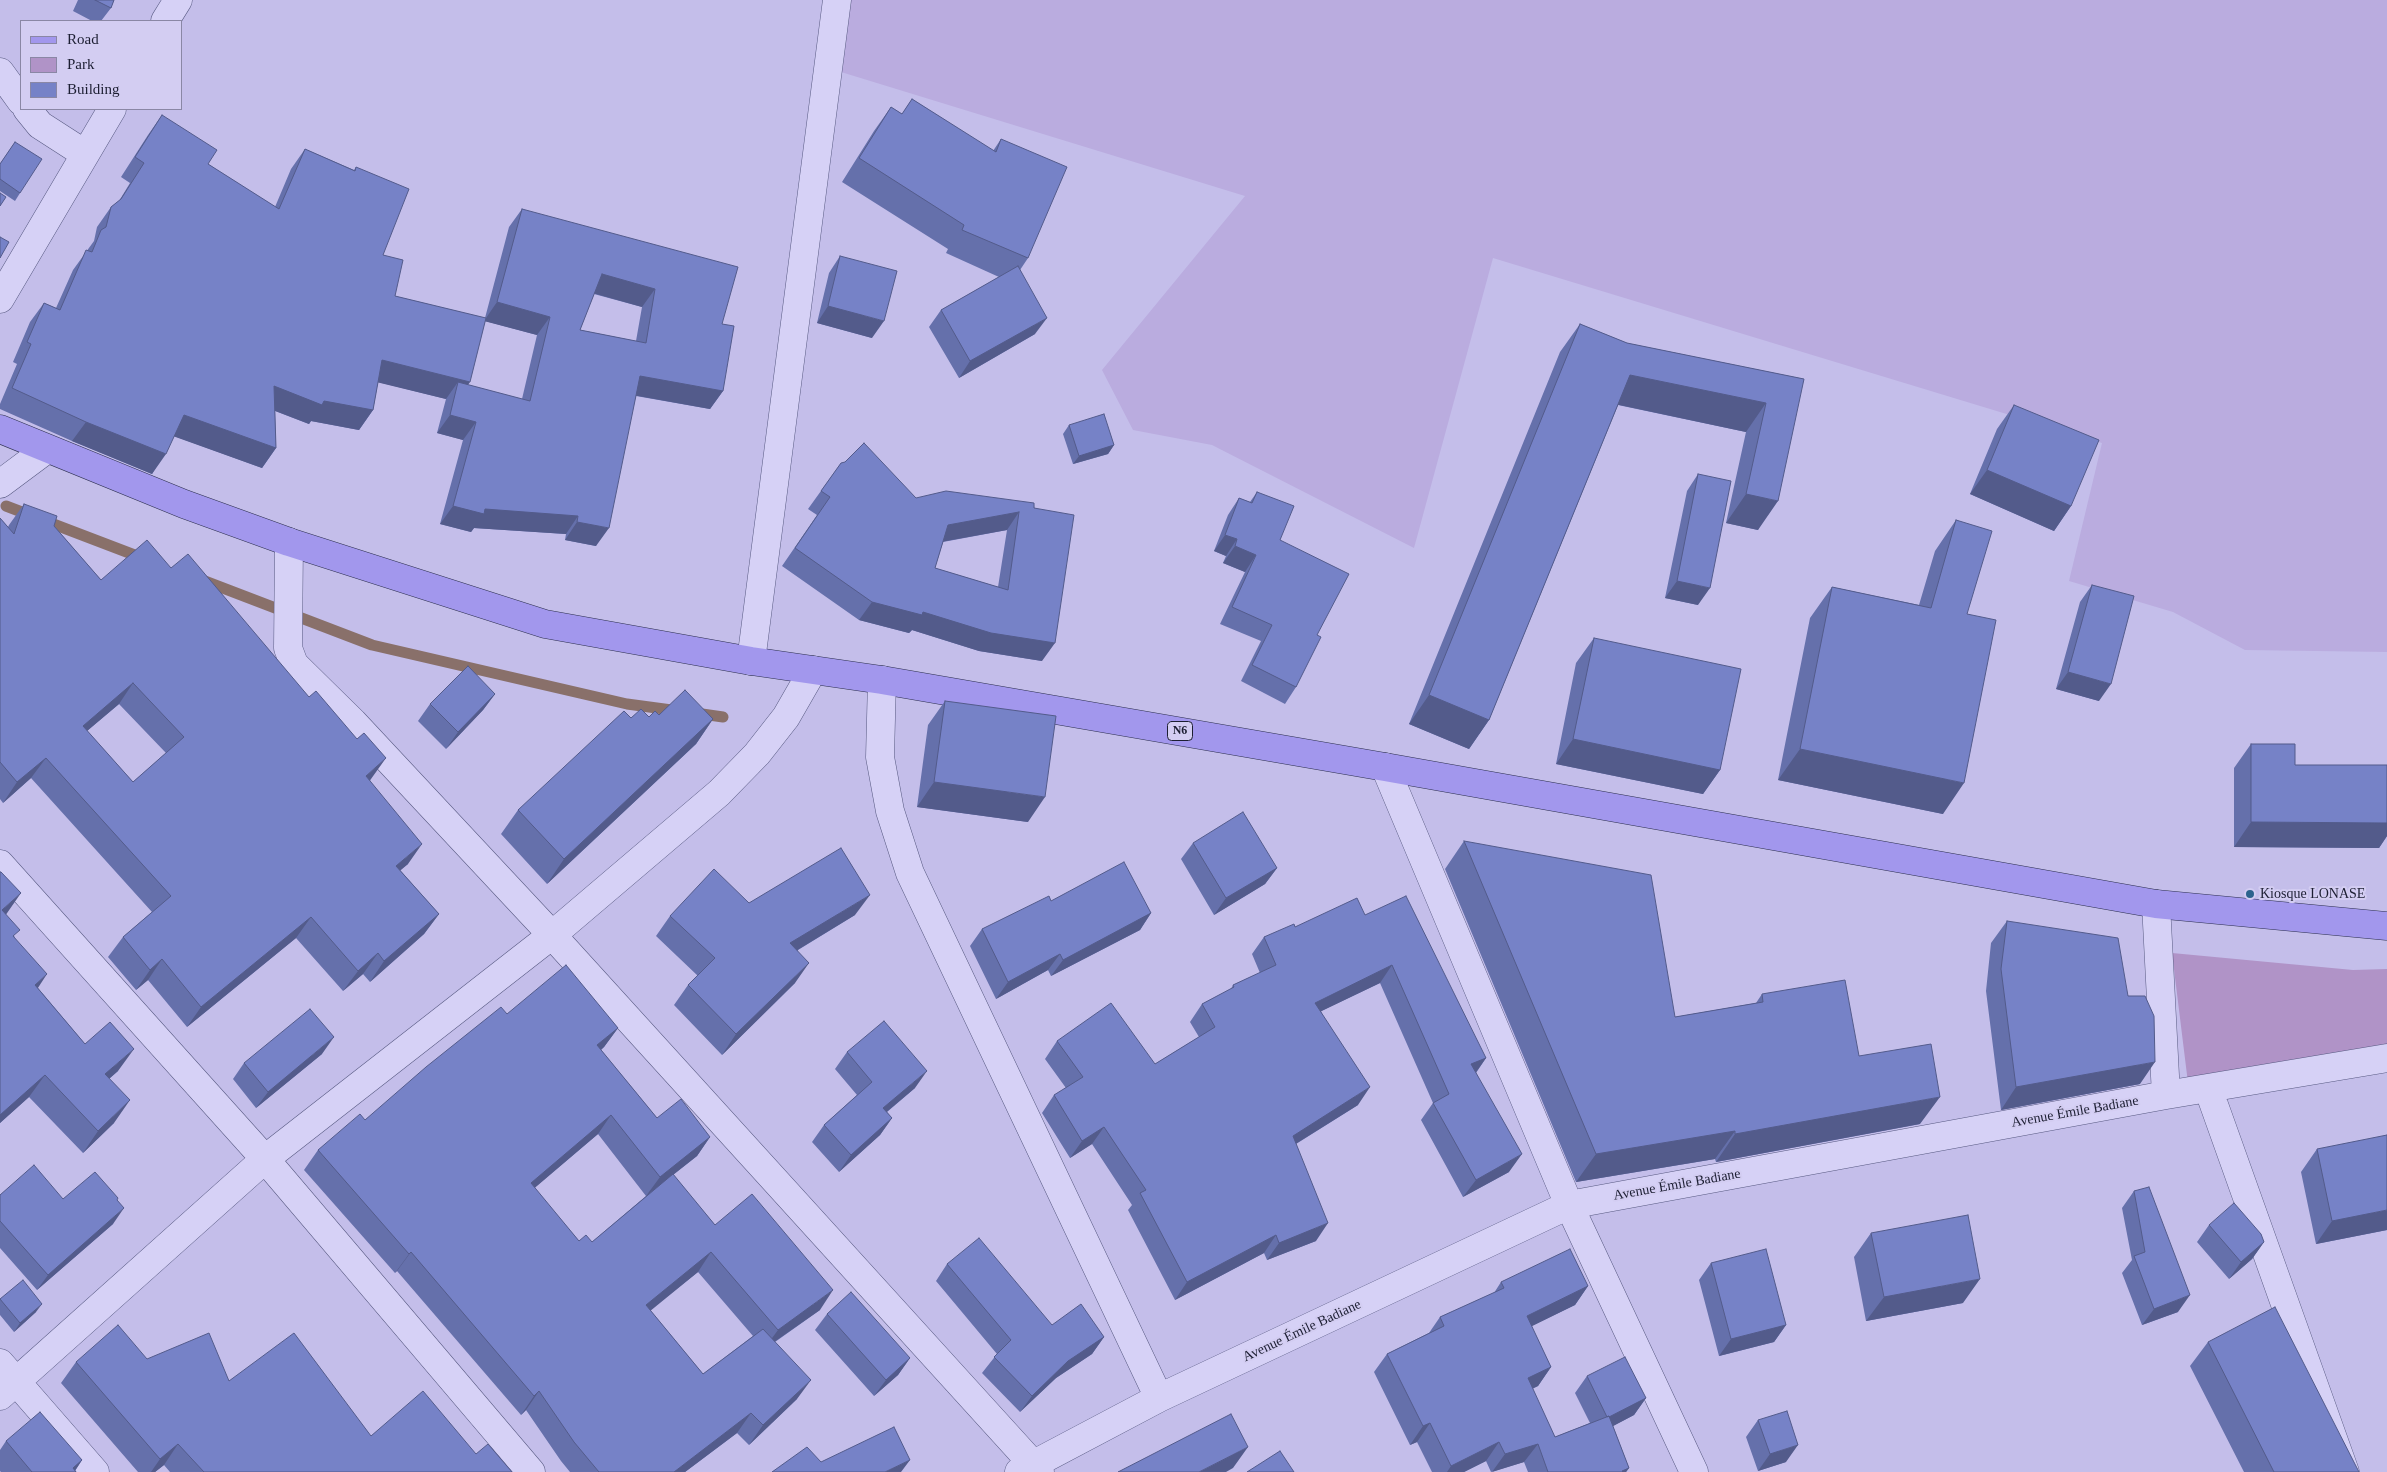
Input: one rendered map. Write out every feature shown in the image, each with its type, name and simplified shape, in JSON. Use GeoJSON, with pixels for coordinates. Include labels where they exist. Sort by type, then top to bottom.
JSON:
{"type":"FeatureCollection","features":[{"type":"Feature","properties":{"kind":"main road","name":"N6"},"geometry":{"type":"LineString","coordinates":[[0,429],[184,504],[289,542],[545,624],[750,661],[882,680],[1385,767],[2156,904],[2387,926]]}},
{"type":"Feature","properties":{"kind":"street"},"geometry":{"type":"LineString","coordinates":[[166,20],[178,0]]}},
{"type":"Feature","properties":{"kind":"street"},"geometry":{"type":"LineString","coordinates":[[750,661],[837,0]]}},
{"type":"Feature","properties":{"kind":"street"},"geometry":{"type":"LineString","coordinates":[[0,72],[20,100]]}},
{"type":"Feature","properties":{"kind":"street"},"geometry":{"type":"LineString","coordinates":[[28,110],[40,126],[85,154]]}},
{"type":"Feature","properties":{"kind":"street"},"geometry":{"type":"LineString","coordinates":[[0,299],[111,110]]}},
{"type":"Feature","properties":{"kind":"street"},"geometry":{"type":"LineString","coordinates":[[0,484],[47,449]]}},
{"type":"Feature","properties":{"kind":"street"},"geometry":{"type":"LineString","coordinates":[[289,542],[288,648],[294,664],[353,722],[552,935],[1030,1469]]}},
{"type":"Feature","properties":{"kind":"street"},"geometry":{"type":"LineString","coordinates":[[95,1472],[5,1380],[265,1159],[552,935],[719,793],[757,754],[786,717],[813,670]]}},
{"type":"Feature","properties":{"kind":"street"},"geometry":{"type":"LineString","coordinates":[[882,680],[880,757],[890,811],[910,873],[1159,1398]]}},
{"type":"Feature","properties":{"kind":"street"},"geometry":{"type":"LineString","coordinates":[[1385,767],[1569,1205],[1694,1472]]}},
{"type":"Feature","properties":{"kind":"street"},"geometry":{"type":"LineString","coordinates":[[0,864],[265,1159],[531,1472]]}},
{"type":"Feature","properties":{"kind":"street"},"geometry":{"type":"LineString","coordinates":[[2156,904],[2166,1095]]}},
{"type":"Feature","properties":{"kind":"street","name":"Avenue Émile Badiane"},"geometry":{"type":"LineString","coordinates":[[1030,1469],[1159,1398],[1569,1205],[2166,1095],[2387,1058]]}},
{"type":"Feature","properties":{"kind":"street"},"geometry":{"type":"LineString","coordinates":[[2208,1088],[2345,1472]]}},
{"type":"Feature","properties":{"kind":"shaded area"},"geometry":{"type":"Polygon","coordinates":[[[849,0],[2387,0],[2387,652],[2245,650],[2173,612],[2069,581],[2102,443],[1493,258],[1414,548],[1212,445],[1133,430],[1102,370],[1245,196],[841,72],[849,0]]]}},
{"type":"Feature","properties":{"kind":"green space"},"geometry":{"type":"Polygon","coordinates":[[[2172,953],[2353,970],[2387,969],[2387,1051],[2188,1083],[2172,953]]]}},
{"type":"Feature","properties":{"kind":"building"},"geometry":{"type":"Polygon","coordinates":[[[95,0],[114,0],[111,8],[95,0]]]}},
{"type":"Feature","properties":{"kind":"building"},"geometry":{"type":"Polygon","coordinates":[[[912,99],[996,152],[1001,139],[1067,167],[1028,258],[962,230],[964,225],[859,158],[891,107],[902,114],[912,99]]]}},
{"type":"Feature","properties":{"kind":"building"},"geometry":{"type":"Polygon","coordinates":[[[162,115],[217,150],[208,164],[279,209],[305,149],[355,171],[356,167],[409,189],[383,255],[403,260],[395,296],[486,318],[470,382],[382,360],[373,410],[324,401],[322,405],[274,386],[276,448],[184,415],[166,454],[86,422],[12,388],[31,344],[27,342],[44,303],[60,310],[86,250],[92,252],[101,230],[106,227],[111,207],[121,199],[144,163],[135,157],[162,115]]]}},
{"type":"Feature","properties":{"kind":"building"},"geometry":{"type":"Polygon","coordinates":[[[15,142],[42,159],[20,193],[0,179],[0,164],[15,142]]]}},
{"type":"Feature","properties":{"kind":"building"},"geometry":{"type":"Polygon","coordinates":[[[0,193],[6,197],[0,206],[0,193]]]}},
{"type":"Feature","properties":{"kind":"building"},"geometry":{"type":"Polygon","coordinates":[[[522,209],[738,267],[722,324],[734,326],[723,391],[640,376],[609,528],[577,522],[578,516],[485,509],[484,514],[453,506],[476,422],[450,415],[458,382],[530,401],[550,317],[497,302],[522,209]],[[602,274],[580,330],[646,343],[655,289],[602,274]]]}},
{"type":"Feature","properties":{"kind":"building"},"geometry":{"type":"Polygon","coordinates":[[[0,237],[9,242],[0,258],[0,237]]]}},
{"type":"Feature","properties":{"kind":"building"},"geometry":{"type":"Polygon","coordinates":[[[840,256],[897,271],[884,321],[828,306],[840,256]]]}},
{"type":"Feature","properties":{"kind":"building"},"geometry":{"type":"Polygon","coordinates":[[[1018,266],[1047,318],[970,361],[941,310],[1018,266]]]}},
{"type":"Feature","properties":{"kind":"building"},"geometry":{"type":"Polygon","coordinates":[[[1580,324],[1627,343],[1804,379],[1778,501],[1746,494],[1766,403],[1630,375],[1489,720],[1429,695],[1580,324]]]}},
{"type":"Feature","properties":{"kind":"building"},"geometry":{"type":"Polygon","coordinates":[[[2014,405],[2099,440],[2071,506],[1987,470],[2014,405]]]}},
{"type":"Feature","properties":{"kind":"building"},"geometry":{"type":"Polygon","coordinates":[[[1104,414],[1114,445],[1079,456],[1069,425],[1104,414]]]}},
{"type":"Feature","properties":{"kind":"building"},"geometry":{"type":"Polygon","coordinates":[[[864,443],[916,498],[946,491],[1034,503],[1034,508],[1074,515],[1055,643],[991,633],[923,612],[922,615],[872,602],[795,548],[830,497],[821,491],[841,463],[845,462],[864,443]],[[1019,512],[948,525],[935,568],[1008,590],[1019,512]]]}},
{"type":"Feature","properties":{"kind":"building"},"geometry":{"type":"Polygon","coordinates":[[[1698,474],[1731,481],[1710,588],[1677,581],[1698,474]]]}},
{"type":"Feature","properties":{"kind":"building"},"geometry":{"type":"Polygon","coordinates":[[[1257,492],[1294,506],[1280,540],[1349,574],[1317,635],[1321,637],[1296,687],[1252,665],[1272,625],[1232,607],[1256,555],[1235,546],[1237,539],[1225,535],[1239,498],[1252,503],[1257,492]]]}},
{"type":"Feature","properties":{"kind":"building"},"geometry":{"type":"Polygon","coordinates":[[[24,504],[57,516],[54,526],[101,580],[147,540],[171,568],[188,554],[309,697],[316,691],[357,739],[364,733],[386,758],[366,776],[422,844],[396,866],[439,914],[384,961],[378,953],[358,971],[311,917],[201,1007],[162,959],[150,970],[123,937],[171,896],[46,758],[17,782],[0,762],[0,518],[14,534],[24,504]],[[133,683],[83,726],[133,782],[184,737],[133,683]]]}},
{"type":"Feature","properties":{"kind":"building"},"geometry":{"type":"Polygon","coordinates":[[[1956,520],[1992,531],[1967,614],[1996,620],[1964,783],[1800,749],[1832,587],[1931,608],[1956,520]]]}},
{"type":"Feature","properties":{"kind":"building"},"geometry":{"type":"Polygon","coordinates":[[[2092,585],[2134,596],[2111,684],[2068,672],[2092,585]]]}},
{"type":"Feature","properties":{"kind":"building"},"geometry":{"type":"Polygon","coordinates":[[[1594,638],[1741,669],[1720,770],[1573,739],[1594,638]]]}},
{"type":"Feature","properties":{"kind":"building"},"geometry":{"type":"Polygon","coordinates":[[[468,666],[495,694],[458,732],[430,704],[468,666]]]}},
{"type":"Feature","properties":{"kind":"building"},"geometry":{"type":"Polygon","coordinates":[[[685,690],[713,719],[564,859],[518,810],[624,711],[631,718],[641,709],[649,717],[655,711],[659,715],[685,690]]]}},
{"type":"Feature","properties":{"kind":"building"},"geometry":{"type":"Polygon","coordinates":[[[945,701],[1056,716],[1045,797],[934,782],[945,701]]]}},
{"type":"Feature","properties":{"kind":"building"},"geometry":{"type":"Polygon","coordinates":[[[2251,744],[2295,744],[2295,765],[2387,765],[2387,823],[2251,822],[2251,744]]]}},
{"type":"Feature","properties":{"kind":"building"},"geometry":{"type":"Polygon","coordinates":[[[1243,812],[1277,868],[1226,898],[1193,843],[1243,812]]]}},
{"type":"Feature","properties":{"kind":"building"},"geometry":{"type":"Polygon","coordinates":[[[1464,841],[1651,875],[1675,1017],[1763,1002],[1762,994],[1845,980],[1859,1056],[1931,1044],[1940,1097],[1735,1134],[1735,1131],[1596,1154],[1464,841]]]}},
{"type":"Feature","properties":{"kind":"building"},"geometry":{"type":"Polygon","coordinates":[[[841,848],[870,895],[790,943],[809,963],[736,1034],[688,985],[715,958],[670,916],[714,869],[749,903],[841,848]]]}},
{"type":"Feature","properties":{"kind":"building"},"geometry":{"type":"Polygon","coordinates":[[[1124,862],[1151,913],[1063,960],[1060,954],[1008,982],[982,929],[1049,896],[1051,901],[1124,862]]]}},
{"type":"Feature","properties":{"kind":"building"},"geometry":{"type":"Polygon","coordinates":[[[0,872],[21,893],[2,910],[20,930],[13,936],[47,974],[35,985],[85,1044],[110,1022],[134,1049],[105,1074],[130,1100],[98,1131],[45,1075],[0,1115],[0,872]]]}},
{"type":"Feature","properties":{"kind":"building"},"geometry":{"type":"Polygon","coordinates":[[[1406,896],[1486,1058],[1471,1064],[1522,1154],[1476,1180],[1433,1103],[1449,1094],[1392,965],[1315,1003],[1370,1087],[1293,1136],[1328,1223],[1279,1243],[1276,1235],[1187,1282],[1140,1193],[1146,1190],[1104,1127],[1082,1141],[1054,1095],[1083,1077],[1057,1041],[1111,1003],[1155,1064],[1215,1027],[1202,1004],[1234,987],[1233,985],[1276,965],[1264,937],[1294,924],[1295,927],[1357,898],[1365,915],[1406,896]]]}},
{"type":"Feature","properties":{"kind":"building"},"geometry":{"type":"Polygon","coordinates":[[[2007,921],[2118,938],[2128,996],[2145,996],[2154,1016],[2155,1062],[2016,1087],[2001,969],[2007,921]]]}},
{"type":"Feature","properties":{"kind":"building"},"geometry":{"type":"Polygon","coordinates":[[[566,965],[618,1028],[597,1045],[657,1118],[681,1099],[710,1137],[660,1177],[611,1115],[531,1183],[579,1241],[586,1235],[592,1242],[673,1174],[715,1225],[752,1194],[833,1290],[778,1330],[711,1252],[646,1305],[703,1374],[763,1329],[811,1380],[763,1425],[751,1413],[674,1472],[599,1472],[574,1442],[539,1391],[534,1396],[411,1252],[409,1254],[318,1150],[360,1114],[365,1120],[426,1067],[501,1007],[507,1014],[566,965]]]}},
{"type":"Feature","properties":{"kind":"building"},"geometry":{"type":"Polygon","coordinates":[[[310,1009],[334,1037],[268,1092],[244,1063],[310,1009]]]}},
{"type":"Feature","properties":{"kind":"building"},"geometry":{"type":"Polygon","coordinates":[[[884,1021],[927,1071],[883,1108],[892,1118],[851,1155],[824,1125],[872,1082],[847,1052],[884,1021]]]}},
{"type":"Feature","properties":{"kind":"building"},"geometry":{"type":"Polygon","coordinates":[[[2387,1135],[2387,1210],[2332,1221],[2317,1149],[2387,1135]]]}},
{"type":"Feature","properties":{"kind":"building"},"geometry":{"type":"Polygon","coordinates":[[[34,1165],[63,1199],[95,1172],[118,1198],[117,1200],[124,1208],[48,1275],[0,1221],[0,1195],[34,1165]]]}},
{"type":"Feature","properties":{"kind":"building"},"geometry":{"type":"Polygon","coordinates":[[[2149,1187],[2190,1295],[2154,1309],[2134,1256],[2145,1252],[2134,1191],[2149,1187]]]}},
{"type":"Feature","properties":{"kind":"building"},"geometry":{"type":"Polygon","coordinates":[[[2234,1203],[2261,1234],[2264,1242],[2241,1262],[2209,1225],[2234,1203]]]}},
{"type":"Feature","properties":{"kind":"building"},"geometry":{"type":"Polygon","coordinates":[[[1968,1215],[1980,1279],[1884,1297],[1871,1233],[1968,1215]]]}},
{"type":"Feature","properties":{"kind":"building"},"geometry":{"type":"Polygon","coordinates":[[[979,1238],[1052,1325],[1081,1304],[1104,1337],[1068,1361],[1032,1396],[994,1357],[1011,1340],[947,1264],[979,1238]]]}},
{"type":"Feature","properties":{"kind":"building"},"geometry":{"type":"Polygon","coordinates":[[[1570,1249],[1588,1286],[1527,1316],[1551,1367],[1528,1378],[1555,1437],[1609,1416],[1629,1468],[1623,1472],[1548,1472],[1538,1444],[1505,1454],[1499,1442],[1451,1466],[1430,1423],[1423,1426],[1387,1354],[1444,1326],[1440,1317],[1504,1288],[1501,1282],[1570,1249]]]}},
{"type":"Feature","properties":{"kind":"building"},"geometry":{"type":"Polygon","coordinates":[[[1766,1249],[1786,1325],[1731,1339],[1711,1263],[1766,1249]]]}},
{"type":"Feature","properties":{"kind":"building"},"geometry":{"type":"Polygon","coordinates":[[[23,1280],[42,1304],[20,1323],[0,1299],[23,1280]]]}},
{"type":"Feature","properties":{"kind":"building"},"geometry":{"type":"Polygon","coordinates":[[[851,1292],[910,1358],[886,1380],[827,1314],[851,1292]]]}},
{"type":"Feature","properties":{"kind":"building"},"geometry":{"type":"Polygon","coordinates":[[[2275,1307],[2359,1472],[2274,1472],[2208,1342],[2275,1307]]]}},
{"type":"Feature","properties":{"kind":"building"},"geometry":{"type":"Polygon","coordinates":[[[118,1325],[147,1359],[209,1333],[229,1381],[294,1333],[371,1436],[423,1391],[476,1454],[488,1444],[512,1472],[204,1472],[178,1444],[160,1459],[76,1362],[118,1325]]]}},
{"type":"Feature","properties":{"kind":"building"},"geometry":{"type":"Polygon","coordinates":[[[1625,1357],[1646,1398],[1607,1417],[1587,1376],[1625,1357]]]}},
{"type":"Feature","properties":{"kind":"building"},"geometry":{"type":"Polygon","coordinates":[[[1787,1411],[1798,1445],[1770,1454],[1758,1420],[1787,1411]]]}},
{"type":"Feature","properties":{"kind":"building"},"geometry":{"type":"Polygon","coordinates":[[[40,1412],[82,1460],[73,1468],[76,1472],[32,1472],[6,1441],[40,1412]]]}},
{"type":"Feature","properties":{"kind":"building"},"geometry":{"type":"Polygon","coordinates":[[[1231,1414],[1248,1447],[1199,1472],[1118,1472],[1231,1414]]]}},
{"type":"Feature","properties":{"kind":"building"},"geometry":{"type":"Polygon","coordinates":[[[894,1427],[910,1460],[885,1472],[772,1472],[807,1447],[821,1462],[894,1427]]]}},
{"type":"Feature","properties":{"kind":"building"},"geometry":{"type":"Polygon","coordinates":[[[1280,1451],[1294,1472],[1247,1472],[1280,1451]]]}},
{"type":"Feature","properties":{"kind":"waterway"},"geometry":{"type":"LineString","coordinates":[[6,506],[145,559]]}},
{"type":"Feature","properties":{"kind":"waterway"},"geometry":{"type":"LineString","coordinates":[[202,580],[372,645],[627,704],[679,711]]}},
{"type":"Feature","properties":{"kind":"waterway"},"geometry":{"type":"LineString","coordinates":[[695,713],[723,717]]}},
{"type":"Feature","properties":{"kind":"place","name":"Kiosque LONASE"},"geometry":{"type":"Point","coordinates":[2250,894]}}]}
